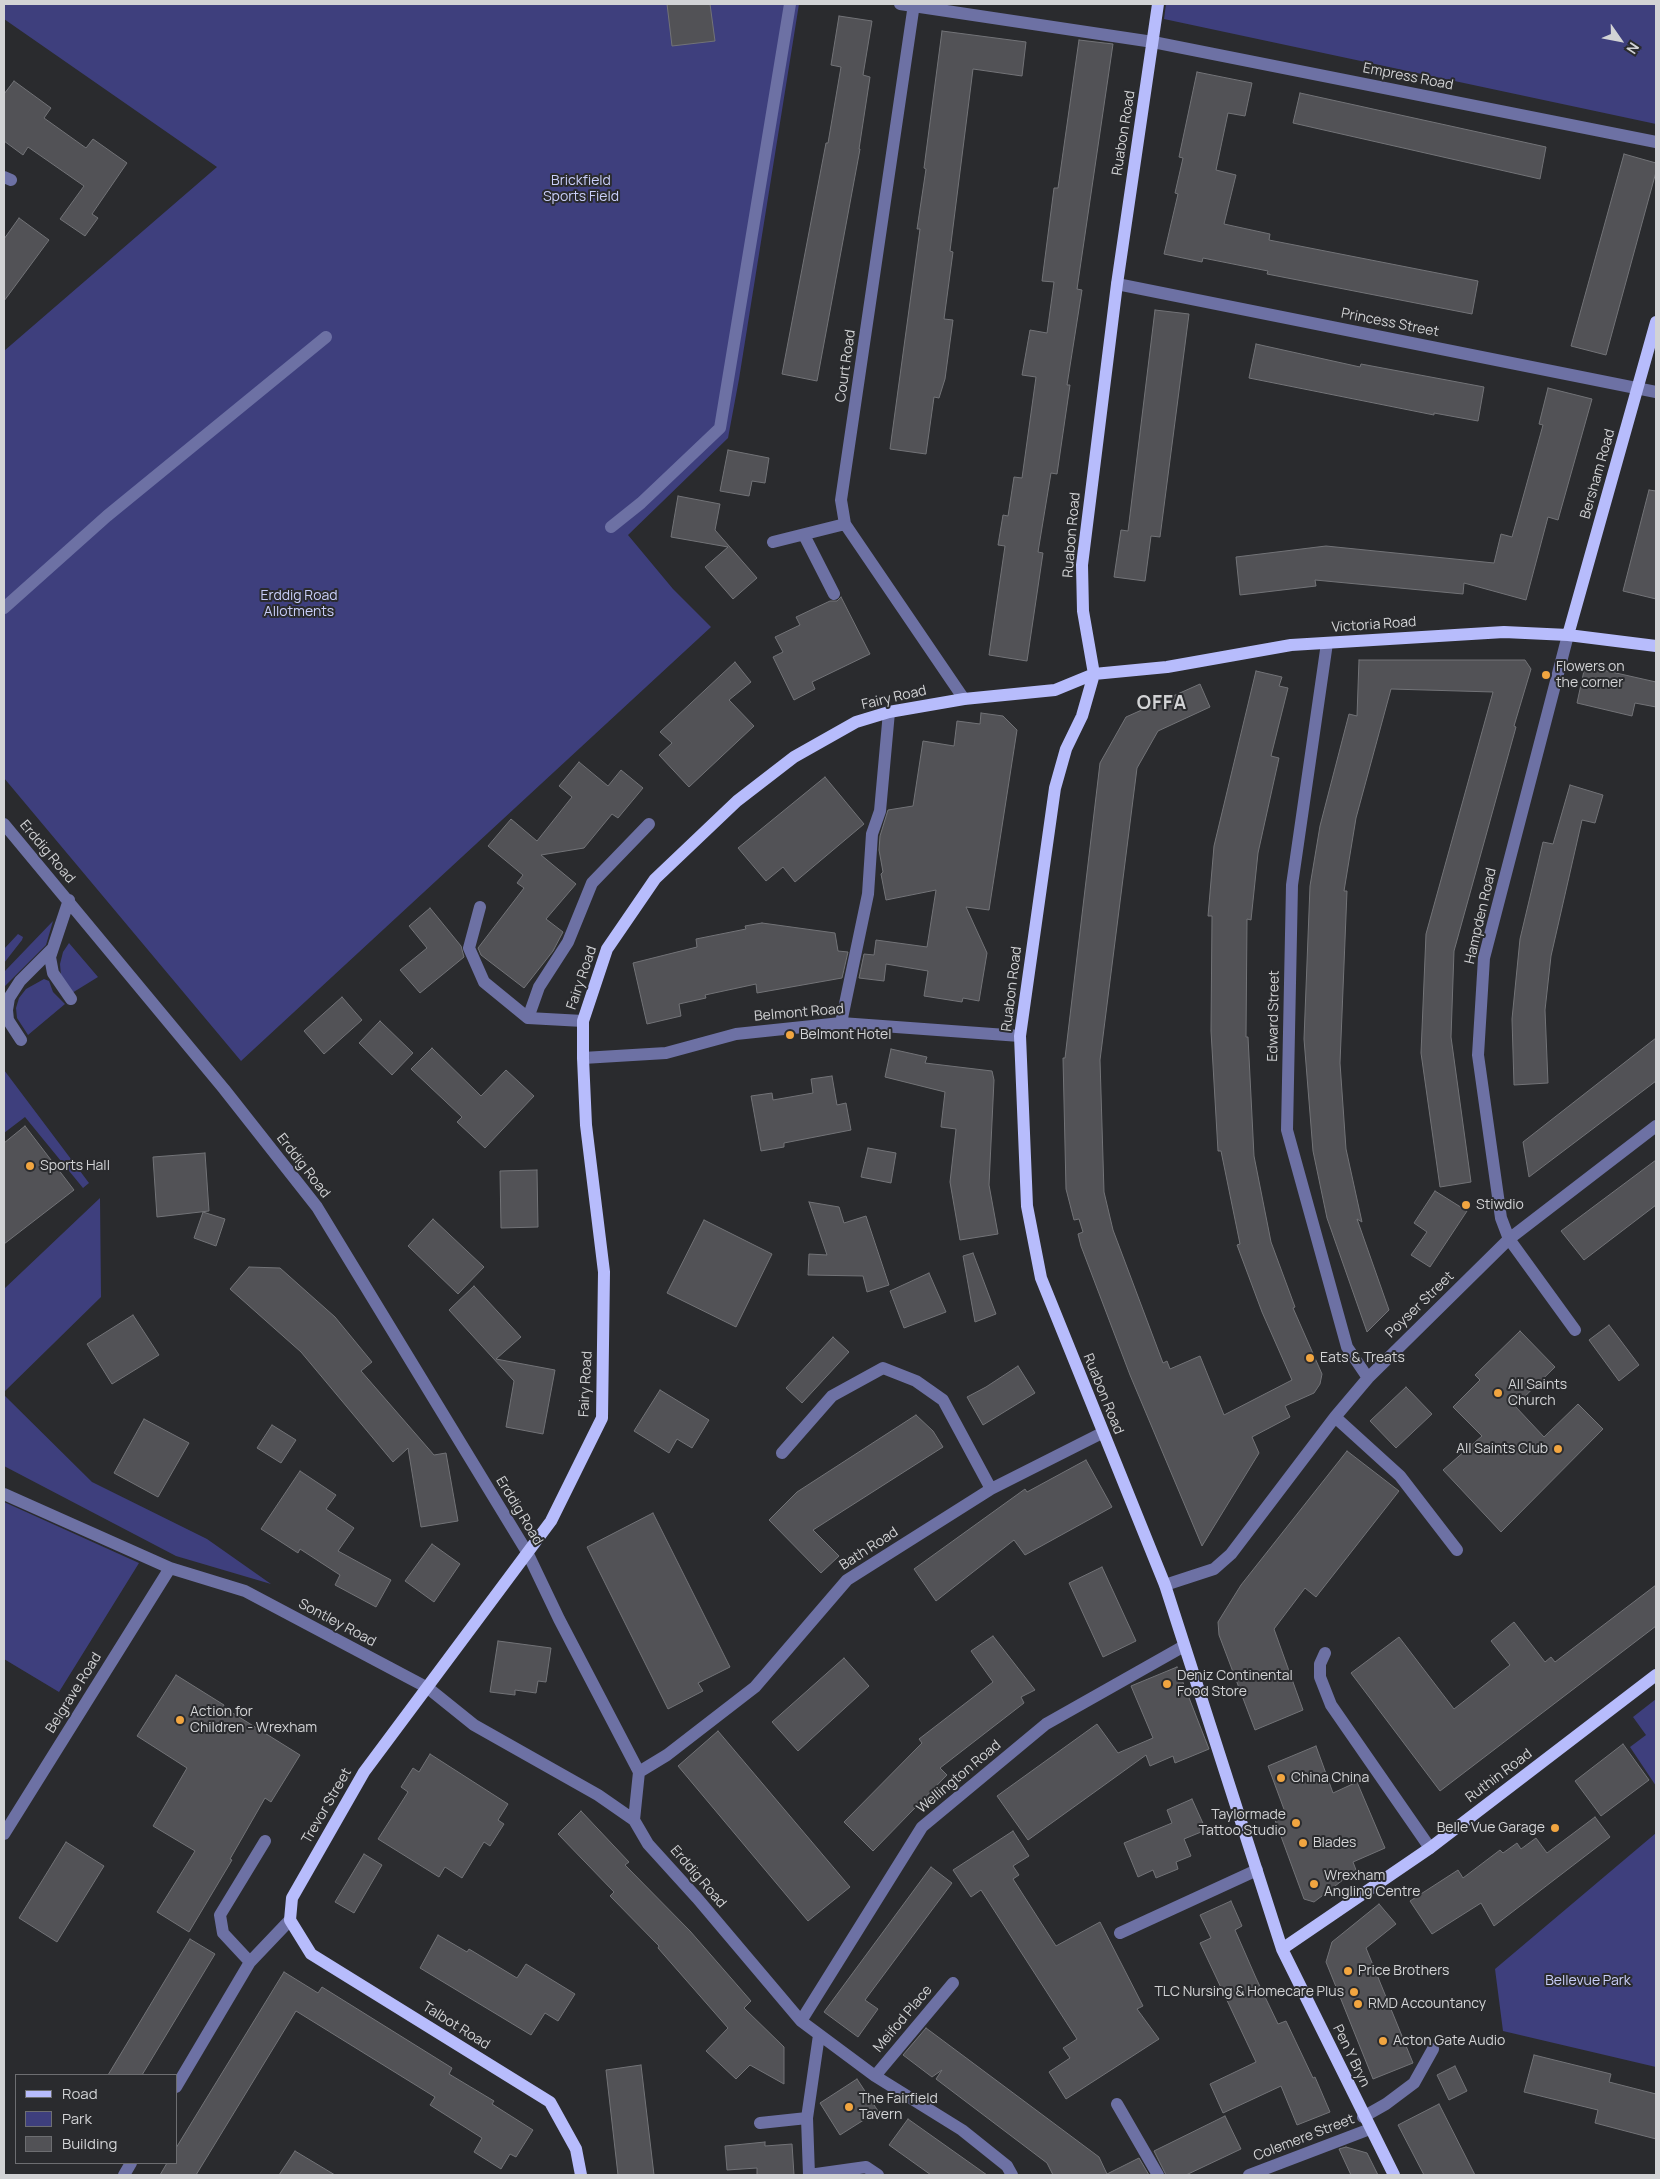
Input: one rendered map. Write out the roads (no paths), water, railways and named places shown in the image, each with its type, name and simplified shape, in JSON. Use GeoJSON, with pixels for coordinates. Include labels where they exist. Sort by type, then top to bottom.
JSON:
{"type":"FeatureCollection","features":[{"type":"Feature","properties":{"kind":"main road","name":"Ruabon Road"},"geometry":{"type":"LineString","coordinates":[[1158,4],[1117,284],[1082,565],[1083,611],[1094,674],[1082,716],[1066,749],[1055,788],[1020,1036],[1027,1206],[1040,1278],[1164,1585],[1282,1949]]}},
{"type":"Feature","properties":{"kind":"main road","name":"Bersham Road"},"geometry":{"type":"LineString","coordinates":[[1568,635],[1656,322]]}},
{"type":"Feature","properties":{"kind":"main road","name":"Victoria Road"},"geometry":{"type":"LineString","coordinates":[[1094,674],[1168,667],[1291,645],[1504,632],[1568,635],[1656,646]]}},
{"type":"Feature","properties":{"kind":"main road","name":"Fairy Road"},"geometry":{"type":"LineString","coordinates":[[527,1552],[551,1521],[602,1418],[604,1272],[586,1125],[582,1058],[583,1021],[607,950],[655,878],[737,801],[794,757],[856,722],[890,712],[964,699],[1056,690],[1094,674]]}},
{"type":"Feature","properties":{"kind":"main road","name":"Trevor Street"},"geometry":{"type":"LineString","coordinates":[[290,1920],[292,1898],[364,1772],[527,1552]]}},
{"type":"Feature","properties":{"kind":"main road","name":"Ruthin Road"},"geometry":{"type":"LineString","coordinates":[[1282,1949],[1430,1848],[1656,1674]]}},
{"type":"Feature","properties":{"kind":"main road","name":"Talbot Road"},"geometry":{"type":"LineString","coordinates":[[290,1920],[312,1954],[550,2102],[576,2149],[581,2175]]}},
{"type":"Feature","properties":{"kind":"main road","name":"Pen Y Bryn"},"geometry":{"type":"LineString","coordinates":[[1282,1949],[1394,2175]]}},
{"type":"Feature","properties":{"kind":"street"},"geometry":{"type":"LineString","coordinates":[[610,527],[641,503],[720,428],[790,4]]}},
{"type":"Feature","properties":{"kind":"street","name":"Empress Road"},"geometry":{"type":"LineString","coordinates":[[900,4],[1153,42],[1656,142]]}},
{"type":"Feature","properties":{"kind":"street","name":"Court Road"},"geometry":{"type":"LineString","coordinates":[[914,5],[842,500],[845,524],[964,699]]}},
{"type":"Feature","properties":{"kind":"street","name":"Princess Street"},"geometry":{"type":"LineString","coordinates":[[1117,284],[1656,392]]}},
{"type":"Feature","properties":{"kind":"street"},"geometry":{"type":"LineString","coordinates":[[4,608],[107,516],[326,338]]}},
{"type":"Feature","properties":{"kind":"street"},"geometry":{"type":"LineString","coordinates":[[774,542],[845,524]]}},
{"type":"Feature","properties":{"kind":"street"},"geometry":{"type":"LineString","coordinates":[[804,534],[834,594]]}},
{"type":"Feature","properties":{"kind":"street","name":"Hampden Road"},"geometry":{"type":"LineString","coordinates":[[1568,635],[1484,958],[1478,1055],[1501,1218],[1509,1239],[1575,1330]]}},
{"type":"Feature","properties":{"kind":"street","name":"Edward Street"},"geometry":{"type":"LineString","coordinates":[[1326,643],[1292,885],[1287,1130],[1347,1347],[1368,1378]]}},
{"type":"Feature","properties":{"kind":"street"},"geometry":{"type":"LineString","coordinates":[[841,1023],[868,894],[872,834],[880,810],[890,712]]}},
{"type":"Feature","properties":{"kind":"street","name":"Erddig Road"},"geometry":{"type":"LineString","coordinates":[[4,824],[69,900],[218,1082],[317,1208],[527,1552],[639,1772]]}},
{"type":"Feature","properties":{"kind":"street"},"geometry":{"type":"LineString","coordinates":[[528,1018],[539,987],[568,942],[592,884],[649,824]]}},
{"type":"Feature","properties":{"kind":"street"},"geometry":{"type":"LineString","coordinates":[[69,900],[50,957],[53,973],[71,999]]}},
{"type":"Feature","properties":{"kind":"street"},"geometry":{"type":"LineString","coordinates":[[480,907],[469,948],[484,982],[528,1018],[583,1021]]}},
{"type":"Feature","properties":{"kind":"street"},"geometry":{"type":"LineString","coordinates":[[21,1040],[8,1020],[5,1010],[20,981],[52,949]]}},
{"type":"Feature","properties":{"kind":"street","name":"Belmont Road"},"geometry":{"type":"LineString","coordinates":[[582,1058],[666,1053],[736,1034],[841,1023],[1020,1036]]}},
{"type":"Feature","properties":{"kind":"street","name":"Poyser Street"},"geometry":{"type":"LineString","coordinates":[[1164,1585],[1214,1569],[1231,1554],[1334,1417],[1368,1378],[1509,1239],[1656,1126]]}},
{"type":"Feature","properties":{"kind":"street"},"geometry":{"type":"LineString","coordinates":[[782,1453],[832,1396],[883,1368],[916,1381],[943,1400],[991,1489]]}},
{"type":"Feature","properties":{"kind":"street"},"geometry":{"type":"LineString","coordinates":[[1334,1417],[1400,1476],[1457,1550]]}},
{"type":"Feature","properties":{"kind":"street","name":"Bath Road"},"geometry":{"type":"LineString","coordinates":[[639,1772],[667,1755],[755,1687],[847,1580],[991,1489],[1102,1433]]}},
{"type":"Feature","properties":{"kind":"street","name":"Sontley Road"},"geometry":{"type":"LineString","coordinates":[[4,1494],[170,1568],[245,1591],[428,1688],[474,1725],[598,1795],[634,1820]]}},
{"type":"Feature","properties":{"kind":"street","name":"Belgrave Road"},"geometry":{"type":"LineString","coordinates":[[4,1834],[170,1568]]}},
{"type":"Feature","properties":{"kind":"street","name":"Wellington Road"},"geometry":{"type":"LineString","coordinates":[[801,2022],[922,1827],[1046,1724],[1184,1646]]}},
{"type":"Feature","properties":{"kind":"street"},"geometry":{"type":"LineString","coordinates":[[1325,1653],[1320,1664],[1320,1677],[1331,1705],[1430,1848]]}},
{"type":"Feature","properties":{"kind":"street"},"geometry":{"type":"LineString","coordinates":[[634,1820],[639,1772]]}},
{"type":"Feature","properties":{"kind":"street","name":"Erddig Road"},"geometry":{"type":"LineString","coordinates":[[634,1820],[648,1844],[697,1898],[801,2022],[875,2076],[962,2130],[1007,2166],[1012,2175]]}},
{"type":"Feature","properties":{"kind":"street"},"geometry":{"type":"LineString","coordinates":[[250,1962],[223,1933],[220,1915],[265,1841]]}},
{"type":"Feature","properties":{"kind":"street"},"geometry":{"type":"LineString","coordinates":[[1120,1933],[1257,1870]]}},
{"type":"Feature","properties":{"kind":"street"},"geometry":{"type":"LineString","coordinates":[[178,2084],[250,1962],[290,1920]]}},
{"type":"Feature","properties":{"kind":"street","name":"Meifod Place"},"geometry":{"type":"LineString","coordinates":[[875,2076],[953,1983]]}},
{"type":"Feature","properties":{"kind":"street"},"geometry":{"type":"LineString","coordinates":[[819,2035],[807,2118],[809,2175],[866,2167],[878,2175]]}},
{"type":"Feature","properties":{"kind":"street"},"geometry":{"type":"LineString","coordinates":[[1364,2116],[1386,2104],[1414,2084],[1433,2049]]}},
{"type":"Feature","properties":{"kind":"street"},"geometry":{"type":"LineString","coordinates":[[1117,2104],[1158,2175]]}},
{"type":"Feature","properties":{"kind":"street"},"geometry":{"type":"LineString","coordinates":[[760,2123],[807,2118]]}},
{"type":"Feature","properties":{"kind":"street","name":"Colemere Street"},"geometry":{"type":"LineString","coordinates":[[1249,2175],[1370,2129]]}},
{"type":"Feature","properties":{"kind":"street"},"geometry":{"type":"LineString","coordinates":[[124,2175],[130,2164]]}},
{"type":"Feature","properties":{"kind":"place","name":"Flowers on the corner"},"geometry":{"type":"Point","coordinates":[1546,675]}},
{"type":"Feature","properties":{"kind":"place","name":"Belmont Hotel"},"geometry":{"type":"Point","coordinates":[790,1035]}},
{"type":"Feature","properties":{"kind":"place","name":"Sports Hall"},"geometry":{"type":"Point","coordinates":[30,1166]}},
{"type":"Feature","properties":{"kind":"place","name":"Stiwdio"},"geometry":{"type":"Point","coordinates":[1466,1205]}},
{"type":"Feature","properties":{"kind":"place","name":"Eats & Treats"},"geometry":{"type":"Point","coordinates":[1310,1358]}},
{"type":"Feature","properties":{"kind":"place","name":"All Saints Church"},"geometry":{"type":"Point","coordinates":[1498,1393]}},
{"type":"Feature","properties":{"kind":"place","name":"All Saints Club"},"geometry":{"type":"Point","coordinates":[1558,1449]}},
{"type":"Feature","properties":{"kind":"place","name":"Deniz Continental Food Store"},"geometry":{"type":"Point","coordinates":[1167,1684]}},
{"type":"Feature","properties":{"kind":"place","name":"Action for Children - Wrexham"},"geometry":{"type":"Point","coordinates":[180,1720]}},
{"type":"Feature","properties":{"kind":"place","name":"China China"},"geometry":{"type":"Point","coordinates":[1281,1778]}},
{"type":"Feature","properties":{"kind":"place","name":"Taylormade Tattoo Studio"},"geometry":{"type":"Point","coordinates":[1296,1823]}},
{"type":"Feature","properties":{"kind":"place","name":"Belle Vue Garage"},"geometry":{"type":"Point","coordinates":[1555,1828]}},
{"type":"Feature","properties":{"kind":"place","name":"Blades"},"geometry":{"type":"Point","coordinates":[1303,1843]}},
{"type":"Feature","properties":{"kind":"place","name":"Wrexham Angling Centre"},"geometry":{"type":"Point","coordinates":[1314,1884]}},
{"type":"Feature","properties":{"kind":"place","name":"Price Brothers"},"geometry":{"type":"Point","coordinates":[1348,1971]}},
{"type":"Feature","properties":{"kind":"place","name":"TLC Nursing & Homecare Plus"},"geometry":{"type":"Point","coordinates":[1354,1992]}},
{"type":"Feature","properties":{"kind":"place","name":"RMD Accountancy"},"geometry":{"type":"Point","coordinates":[1358,2004]}},
{"type":"Feature","properties":{"kind":"place","name":"Acton Gate Audio"},"geometry":{"type":"Point","coordinates":[1383,2041]}},
{"type":"Feature","properties":{"kind":"place","name":"The Fairfield Tavern"},"geometry":{"type":"Point","coordinates":[849,2107]}},
{"type":"Feature","properties":{"kind":"district","name":"OFFA"},"geometry":{"type":"Point","coordinates":[1162,704]}},
{"type":"Feature","properties":{"kind":"park label","name":"Brickfield Sports Field"},"geometry":{"type":"Point","coordinates":[581,190]}},
{"type":"Feature","properties":{"kind":"park label","name":"Erddig Road Allotments"},"geometry":{"type":"Point","coordinates":[299,604]}},
{"type":"Feature","properties":{"kind":"park label","name":"Bellevue Park"},"geometry":{"type":"Point","coordinates":[1588,1981]}}]}
